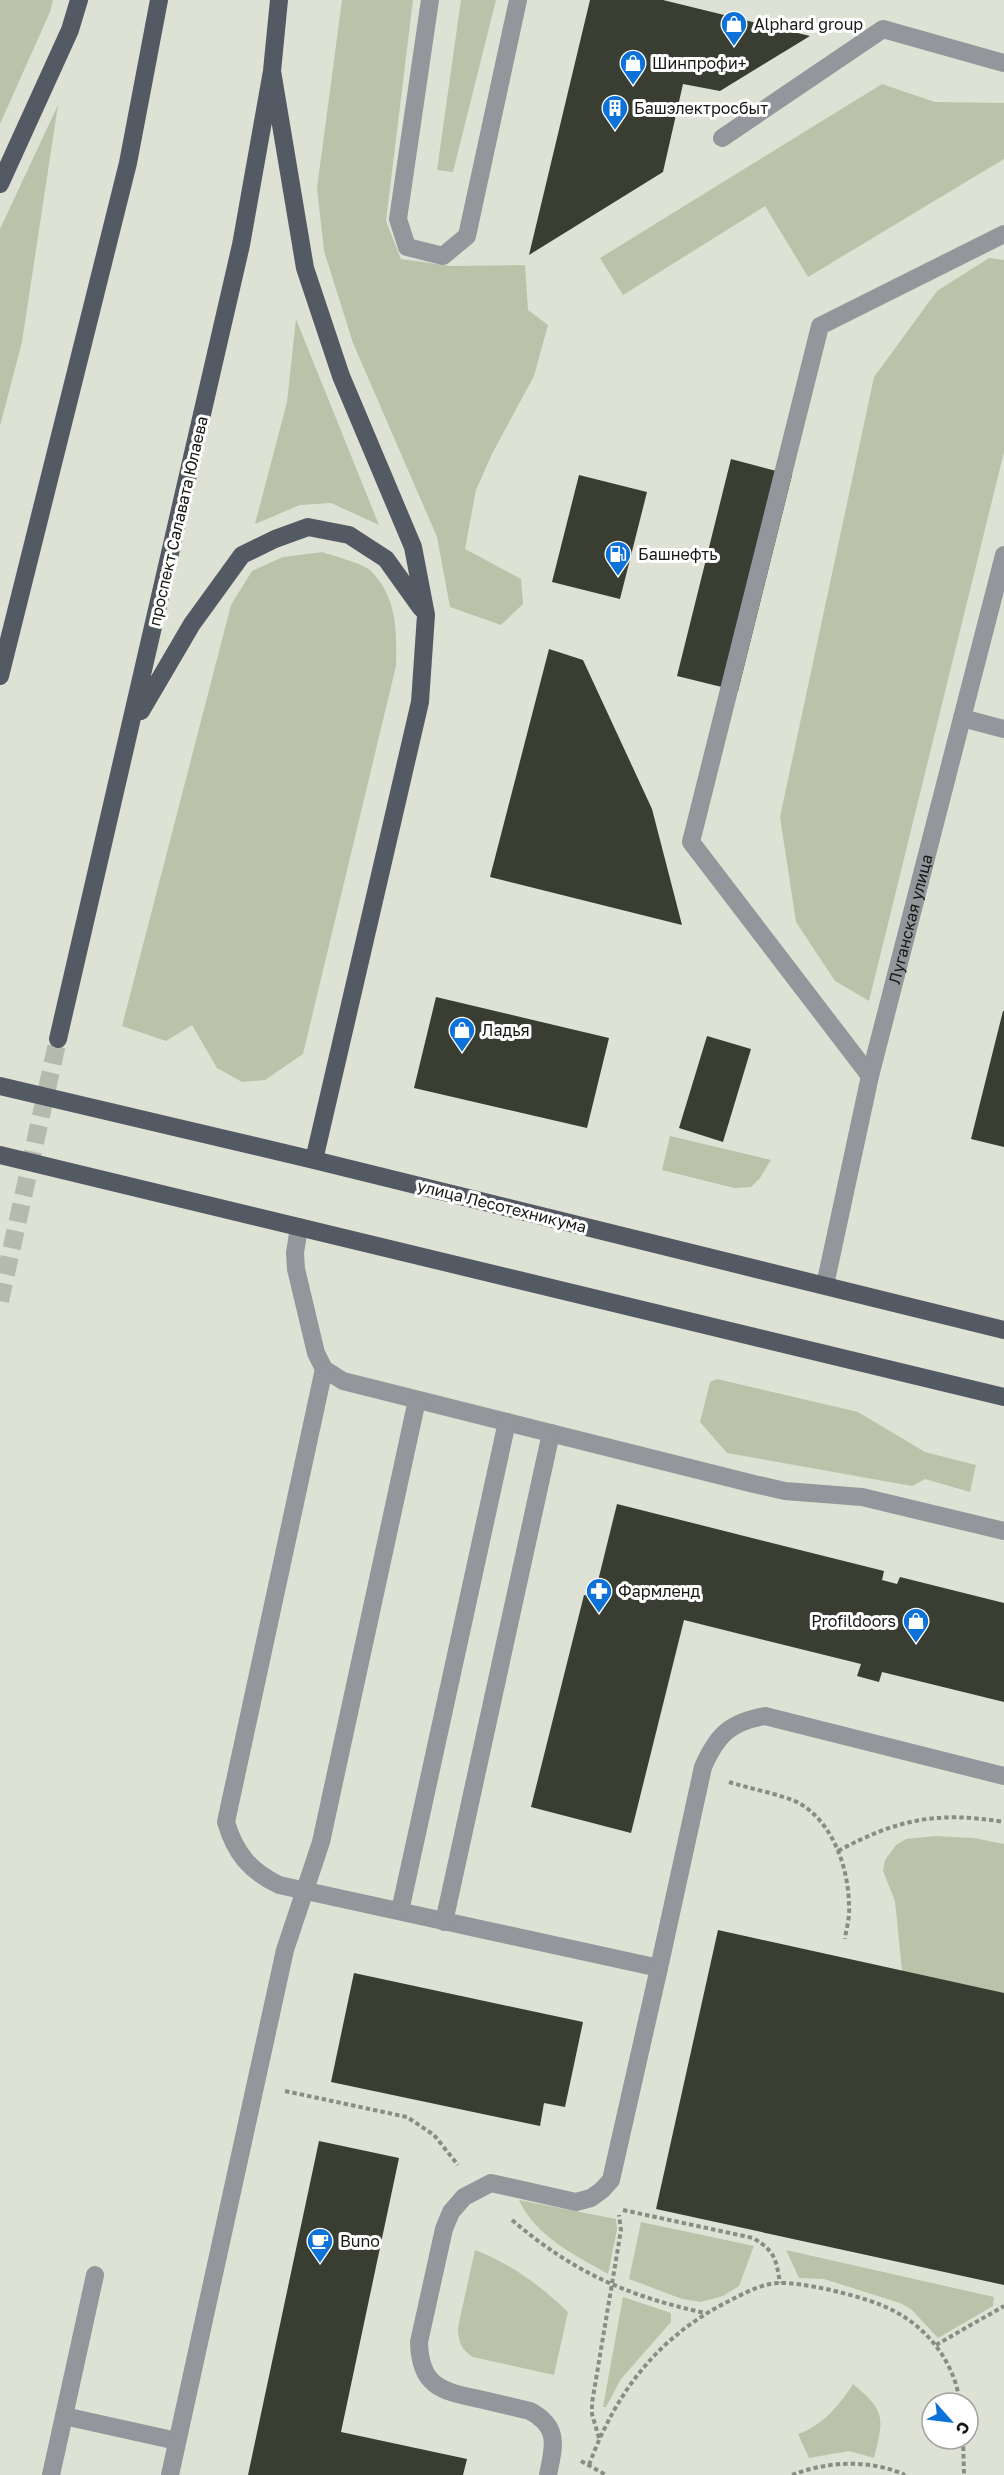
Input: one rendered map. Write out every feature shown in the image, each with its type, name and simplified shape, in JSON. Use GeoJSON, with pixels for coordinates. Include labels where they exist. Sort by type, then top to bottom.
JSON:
{"type":"FeatureCollection","features":[{"type":"Feature","properties":{"kind":"main road"},"geometry":{"type":"LineString","coordinates":[[0,184],[70,30],[79,0]]}},
{"type":"Feature","properties":{"kind":"main road"},"geometry":{"type":"LineString","coordinates":[[0,676],[128,163],[159,0]]}},
{"type":"Feature","properties":{"kind":"main road","name":"проспект Салавата Юлаева"},"geometry":{"type":"LineString","coordinates":[[58,1039],[132,728],[241,245],[272,71],[279,0]]}},
{"type":"Feature","properties":{"kind":"main road"},"geometry":{"type":"LineString","coordinates":[[272,71],[305,268],[341,376],[414,547],[426,615],[420,702],[314,1160]]}},
{"type":"Feature","properties":{"kind":"main road"},"geometry":{"type":"LineString","coordinates":[[132,728],[192,624],[242,555],[275,538],[308,527],[349,535],[386,559],[426,615]]}},
{"type":"Feature","properties":{"kind":"main road","name":"улица Лесотехникума"},"geometry":{"type":"LineString","coordinates":[[0,1086],[314,1160],[1004,1330]]}},
{"type":"Feature","properties":{"kind":"main road"},"geometry":{"type":"LineString","coordinates":[[0,1155],[1004,1397]]}},
{"type":"Feature","properties":{"kind":"street"},"geometry":{"type":"LineString","coordinates":[[430,0],[398,219],[407,247],[443,256],[467,236],[518,0]]}},
{"type":"Feature","properties":{"kind":"street"},"geometry":{"type":"LineString","coordinates":[[722,138],[883,29],[1004,63]]}},
{"type":"Feature","properties":{"kind":"street"},"geometry":{"type":"LineString","coordinates":[[870,1076],[691,842],[820,326],[1004,234]]}},
{"type":"Feature","properties":{"kind":"street","name":"Луганская улица"},"geometry":{"type":"LineString","coordinates":[[825,1285],[870,1076],[1004,555]]}},
{"type":"Feature","properties":{"kind":"street"},"geometry":{"type":"LineString","coordinates":[[962,718],[1004,729]]}},
{"type":"Feature","properties":{"kind":"street"},"geometry":{"type":"LineString","coordinates":[[299,1227],[295,1253],[296,1269],[316,1353],[324,1369],[343,1381],[754,1484],[785,1491],[870,1498],[1004,1531]]}},
{"type":"Feature","properties":{"kind":"street"},"geometry":{"type":"LineString","coordinates":[[324,1369],[226,1822],[239,1855],[251,1868],[279,1885],[659,1968]]}},
{"type":"Feature","properties":{"kind":"street"},"geometry":{"type":"LineString","coordinates":[[170,2475],[285,1950],[323,1836],[417,1400]]}},
{"type":"Feature","properties":{"kind":"street"},"geometry":{"type":"LineString","coordinates":[[400,1911],[507,1422]]}},
{"type":"Feature","properties":{"kind":"street"},"geometry":{"type":"LineString","coordinates":[[444,1922],[551,1433]]}},
{"type":"Feature","properties":{"kind":"street"},"geometry":{"type":"LineString","coordinates":[[548,2475],[553,2437],[550,2427],[542,2417],[530,2411],[445,2392],[433,2383],[423,2368],[419,2356],[419,2342],[444,2229],[451,2212],[464,2197],[491,2183],[576,2202],[591,2198],[611,2180],[702,1774],[712,1746],[729,1728],[746,1719],[765,1716],[1004,1776]]}},
{"type":"Feature","properties":{"kind":"street"},"geometry":{"type":"LineString","coordinates":[[51,2475],[95,2275]]}},
{"type":"Feature","properties":{"kind":"street"},"geometry":{"type":"LineString","coordinates":[[64,2416],[177,2441]]}},
{"type":"Feature","properties":{"kind":"path"},"geometry":{"type":"LineString","coordinates":[[702,1774],[799,1803],[822,1824],[838,1851],[848,1880],[850,1910],[845,1939]]}},
{"type":"Feature","properties":{"kind":"path"},"geometry":{"type":"LineString","coordinates":[[838,1851],[867,1836],[916,1820],[946,1817],[1004,1822]]}},
{"type":"Feature","properties":{"kind":"path"},"geometry":{"type":"LineString","coordinates":[[255,2085],[327,2100]]}},
{"type":"Feature","properties":{"kind":"path"},"geometry":{"type":"LineString","coordinates":[[599,2438],[592,2414],[592,2403],[621,2230],[617,2209],[753,2238],[764,2245],[776,2259],[780,2283]]}},
{"type":"Feature","properties":{"kind":"path"},"geometry":{"type":"LineString","coordinates":[[589,2465],[611,2413],[629,2385],[657,2352],[705,2313],[745,2292],[765,2285],[780,2283],[868,2300],[898,2312],[919,2327],[936,2345],[950,2368],[957,2391]]}},
{"type":"Feature","properties":{"kind":"path"},"geometry":{"type":"LineString","coordinates":[[936,2345],[1004,2306]]}},
{"type":"Feature","properties":{"kind":"path"},"geometry":{"type":"LineString","coordinates":[[963,2451],[964,2475]]}},
{"type":"Feature","properties":{"kind":"path"},"geometry":{"type":"LineString","coordinates":[[792,2475],[813,2467],[859,2464],[893,2470],[906,2475]]}},
{"type":"Feature","properties":{"kind":"green space"},"geometry":{"type":"Polygon","coordinates":[[[0,0],[53,0],[50,12],[0,124],[0,0]]]}},
{"type":"Feature","properties":{"kind":"green space"},"geometry":{"type":"Polygon","coordinates":[[[342,0],[413,0],[386,221],[401,259],[451,266],[525,265],[528,310],[548,325],[534,376],[492,454],[476,490],[465,549],[521,579],[523,604],[501,625],[450,607],[437,537],[353,343],[324,251],[317,188],[342,0]]]}},
{"type":"Feature","properties":{"kind":"green space"},"geometry":{"type":"Polygon","coordinates":[[[461,0],[496,0],[453,172],[437,170],[461,0]]]}},
{"type":"Feature","properties":{"kind":"green space"},"geometry":{"type":"Polygon","coordinates":[[[882,84],[935,102],[1004,103],[1004,159],[808,277],[765,206],[623,295],[600,258],[882,84]]]}},
{"type":"Feature","properties":{"kind":"green space"},"geometry":{"type":"Polygon","coordinates":[[[58,105],[22,342],[0,426],[0,229],[58,105]]]}},
{"type":"Feature","properties":{"kind":"green space"},"geometry":{"type":"Polygon","coordinates":[[[989,258],[1004,260],[1004,452],[869,1001],[835,981],[796,922],[780,817],[874,377],[937,291],[989,258]]]}},
{"type":"Feature","properties":{"kind":"green space"},"geometry":{"type":"Polygon","coordinates":[[[296,319],[379,525],[331,503],[300,505],[255,524],[287,402],[296,319]]]}},
{"type":"Feature","properties":{"kind":"green space"},"geometry":{"type":"Polygon","coordinates":[[[322,552],[366,567],[379,580],[386,591],[394,615],[396,666],[303,1054],[265,1080],[242,1082],[217,1068],[192,1025],[166,1041],[122,1026],[231,605],[252,571],[283,557],[322,552]]]}},
{"type":"Feature","properties":{"kind":"green space"},"geometry":{"type":"Polygon","coordinates":[[[670,1136],[771,1160],[760,1178],[751,1187],[734,1188],[662,1170],[670,1136]]]}},
{"type":"Feature","properties":{"kind":"green space"},"geometry":{"type":"Polygon","coordinates":[[[717,1379],[858,1412],[925,1452],[976,1465],[970,1492],[925,1479],[912,1486],[727,1453],[700,1422],[710,1382],[717,1379]]]}},
{"type":"Feature","properties":{"kind":"green space"},"geometry":{"type":"Polygon","coordinates":[[[936,1836],[974,1838],[1004,1844],[1004,2141],[902,1971],[895,1901],[883,1871],[885,1860],[896,1845],[906,1839],[936,1836]]]}},
{"type":"Feature","properties":{"kind":"green space"},"geometry":{"type":"Polygon","coordinates":[[[519,2200],[616,2219],[617,2230],[608,2274],[545,2234],[526,2213],[519,2200]]]}},
{"type":"Feature","properties":{"kind":"green space"},"geometry":{"type":"Polygon","coordinates":[[[641,2222],[754,2246],[739,2286],[723,2296],[701,2302],[682,2299],[629,2279],[641,2222]]]}},
{"type":"Feature","properties":{"kind":"green space"},"geometry":{"type":"Polygon","coordinates":[[[475,2250],[524,2276],[568,2312],[554,2375],[473,2357],[463,2348],[458,2327],[475,2250]]]}},
{"type":"Feature","properties":{"kind":"green space"},"geometry":{"type":"Polygon","coordinates":[[[786,2250],[994,2297],[993,2306],[938,2338],[911,2309],[900,2303],[824,2279],[799,2278],[786,2250]]]}},
{"type":"Feature","properties":{"kind":"green space"},"geometry":{"type":"Polygon","coordinates":[[[623,2297],[671,2313],[671,2322],[621,2379],[606,2407],[603,2407],[623,2297]]]}},
{"type":"Feature","properties":{"kind":"green space"},"geometry":{"type":"Polygon","coordinates":[[[853,2384],[872,2401],[880,2416],[880,2433],[874,2458],[849,2451],[809,2458],[798,2434],[830,2414],[853,2384]]]}},
{"type":"Feature","properties":{"kind":"building","name":"Башэлектросбыт"},"geometry":{"type":"Polygon","coordinates":[[[590,0],[663,0],[810,36],[720,91],[683,84],[663,172],[529,255],[590,0]]]}},
{"type":"Feature","properties":{"kind":"building"},"geometry":{"type":"Polygon","coordinates":[[[731,459],[792,475],[738,691],[677,676],[731,459]]]}},
{"type":"Feature","properties":{"kind":"building"},"geometry":{"type":"Polygon","coordinates":[[[579,475],[647,492],[620,599],[552,582],[579,475]]]}},
{"type":"Feature","properties":{"kind":"building"},"geometry":{"type":"Polygon","coordinates":[[[549,649],[583,660],[652,809],[682,925],[490,877],[549,649]]]}},
{"type":"Feature","properties":{"kind":"building"},"geometry":{"type":"Polygon","coordinates":[[[436,997],[609,1038],[587,1128],[414,1088],[436,997]]]}},
{"type":"Feature","properties":{"kind":"building"},"geometry":{"type":"Polygon","coordinates":[[[1004,1011],[1004,1147],[971,1139],[1004,1011]]]}},
{"type":"Feature","properties":{"kind":"building"},"geometry":{"type":"Polygon","coordinates":[[[707,1036],[751,1049],[723,1142],[679,1128],[707,1036]]]}},
{"type":"Feature","properties":{"kind":"building"},"geometry":{"type":"Polygon","coordinates":[[[617,1504],[884,1571],[882,1580],[897,1584],[900,1577],[1004,1603],[1004,1702],[882,1672],[879,1682],[857,1676],[861,1664],[684,1620],[631,1833],[531,1807],[584,1595],[594,1597],[617,1504]]]}},
{"type":"Feature","properties":{"kind":"building"},"geometry":{"type":"Polygon","coordinates":[[[718,1930],[1004,1993],[1004,2285],[656,2209],[718,1930]]]}},
{"type":"Feature","properties":{"kind":"building"},"geometry":{"type":"Polygon","coordinates":[[[354,1973],[583,2022],[565,2107],[544,2103],[540,2126],[331,2082],[354,1973]]]}},
{"type":"Feature","properties":{"kind":"building"},"geometry":{"type":"Polygon","coordinates":[[[319,2141],[399,2158],[341,2432],[467,2459],[463,2475],[248,2475],[319,2141]]]}},
{"type":"Feature","properties":{"kind":"tunnel"},"geometry":{"type":"LineString","coordinates":[[0,1301],[58,1039]]}},
{"type":"Feature","properties":{"kind":"place","name":"Alphard group"},"geometry":{"type":"Point","coordinates":[734,47]}},
{"type":"Feature","properties":{"kind":"place","name":"Шинпрофи+"},"geometry":{"type":"Point","coordinates":[633,86]}},
{"type":"Feature","properties":{"kind":"place","name":"Башэлектросбыт"},"geometry":{"type":"Point","coordinates":[615,131]}},
{"type":"Feature","properties":{"kind":"place","name":"Башнефть"},"geometry":{"type":"Point","coordinates":[618,577]}},
{"type":"Feature","properties":{"kind":"place","name":"Ладья"},"geometry":{"type":"Point","coordinates":[462,1053]}},
{"type":"Feature","properties":{"kind":"place","name":"Фармленд"},"geometry":{"type":"Point","coordinates":[599,1614]}},
{"type":"Feature","properties":{"kind":"place","name":"Profildoors"},"geometry":{"type":"Point","coordinates":[916,1644]}},
{"type":"Feature","properties":{"kind":"place","name":"Buno"},"geometry":{"type":"Point","coordinates":[320,2264]}}]}
